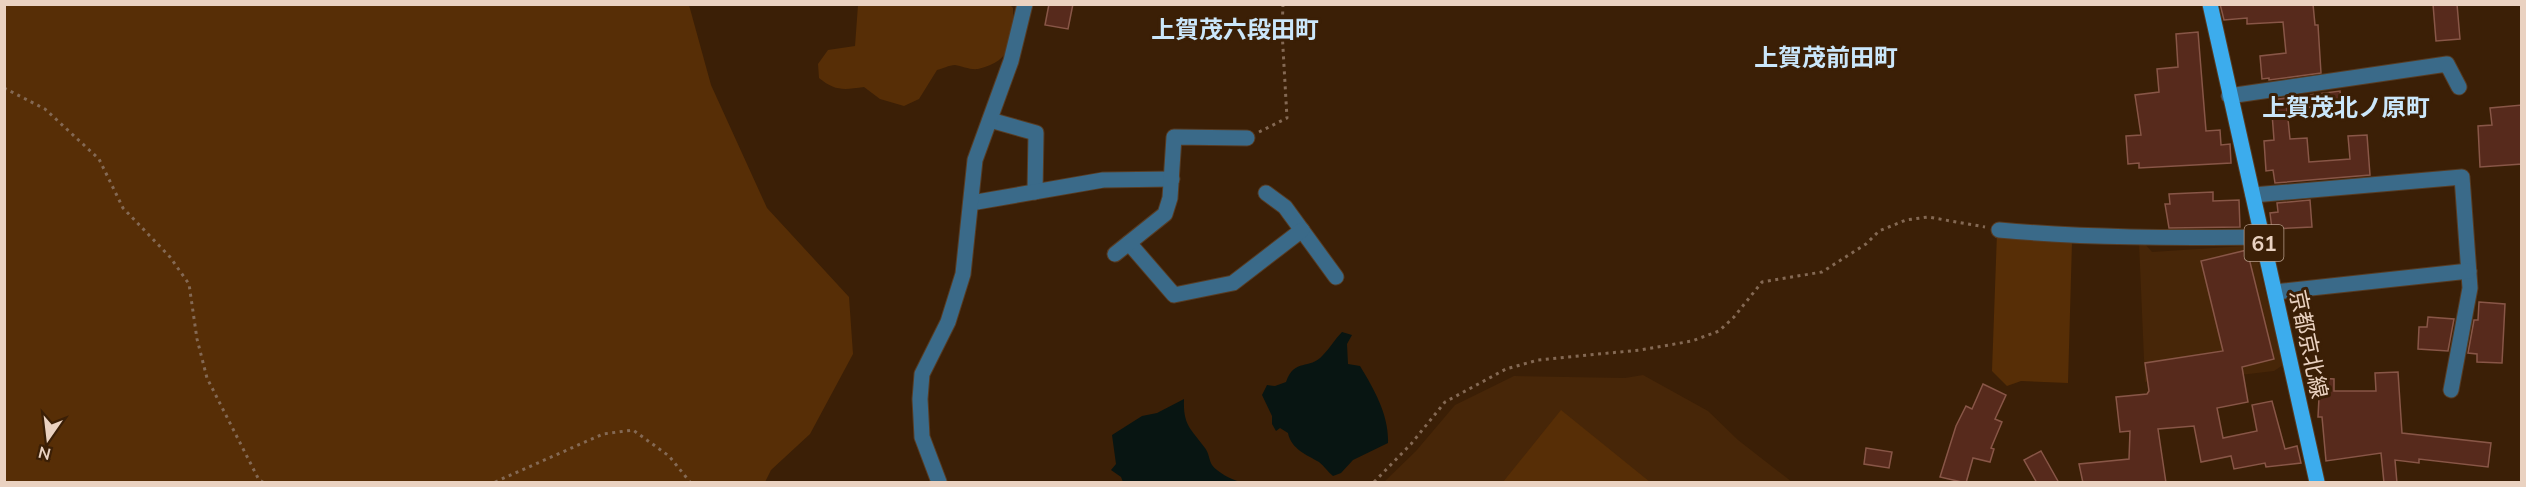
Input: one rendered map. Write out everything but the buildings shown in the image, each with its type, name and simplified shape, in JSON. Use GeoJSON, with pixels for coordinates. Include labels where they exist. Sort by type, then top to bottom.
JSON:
{"type":"FeatureCollection","features":[{"type":"Feature","properties":{"kind":"main road","name":"京都京北線"},"geometry":{"type":"LineString","coordinates":[[2210,4],[2275,292],[2313,482]]}},
{"type":"Feature","properties":{"kind":"street"},"geometry":{"type":"LineString","coordinates":[[939,483],[922,437],[920,399],[922,374],[948,322],[963,274],[975,160],[1011,61],[1024,4]]}},
{"type":"Feature","properties":{"kind":"street"},"geometry":{"type":"LineString","coordinates":[[2229,96],[2447,64],[2459,87]]}},
{"type":"Feature","properties":{"kind":"street"},"geometry":{"type":"LineString","coordinates":[[990,120],[1036,133],[1035,192]]}},
{"type":"Feature","properties":{"kind":"street"},"geometry":{"type":"LineString","coordinates":[[1115,254],[1165,214],[1170,198],[1174,137],[1247,138]]}},
{"type":"Feature","properties":{"kind":"street"},"geometry":{"type":"LineString","coordinates":[[2253,195],[2462,177],[2470,288],[2451,390]]}},
{"type":"Feature","properties":{"kind":"street"},"geometry":{"type":"LineString","coordinates":[[971,203],[1103,180],[1172,179]]}},
{"type":"Feature","properties":{"kind":"street"},"geometry":{"type":"LineString","coordinates":[[1266,193],[1285,207],[1336,277]]}},
{"type":"Feature","properties":{"kind":"street"},"geometry":{"type":"LineString","coordinates":[[1129,243],[1174,295],[1233,283],[1302,230]]}},
{"type":"Feature","properties":{"kind":"street"},"geometry":{"type":"LineString","coordinates":[[1999,230],[2064,236],[2263,237]]}},
{"type":"Feature","properties":{"kind":"street"},"geometry":{"type":"LineString","coordinates":[[2275,292],[2469,271]]}},
{"type":"Feature","properties":{"kind":"path"},"geometry":{"type":"LineString","coordinates":[[1247,138],[1287,118],[1282,31],[1283,4]]}},
{"type":"Feature","properties":{"kind":"path"},"geometry":{"type":"LineString","coordinates":[[4,88],[45,109],[99,159],[123,208],[171,257],[189,284],[197,339],[207,378],[259,480],[263,483]]}},
{"type":"Feature","properties":{"kind":"path"},"geometry":{"type":"LineString","coordinates":[[1374,483],[1411,444],[1445,402],[1506,369],[1538,360],[1640,350],[1682,343],[1719,331],[1734,317],[1761,282],[1822,272],[1866,244],[1879,231],[1893,224],[1928,217],[1999,230]]}},
{"type":"Feature","properties":{"kind":"path"},"geometry":{"type":"LineString","coordinates":[[495,483],[603,434],[633,430],[669,456],[690,483]]}},
{"type":"Feature","properties":{"kind":"shaded area"},"geometry":{"type":"Polygon","coordinates":[[[1009,4],[1013,8],[1013,29],[1012,39],[1005,54],[990,65],[978,69],[955,65],[937,70],[919,99],[904,106],[880,99],[864,87],[840,88],[819,78],[818,64],[828,50],[855,46],[858,5],[1009,4]]]}},
{"type":"Feature","properties":{"kind":"shaded area"},"geometry":{"type":"Polygon","coordinates":[[[4,5],[689,5],[711,85],[767,208],[849,297],[853,354],[810,434],[771,470],[765,482],[5,482],[4,5]]]}},
{"type":"Feature","properties":{"kind":"shaded area"},"geometry":{"type":"Polygon","coordinates":[[[1997,233],[2072,242],[2068,383],[2021,381],[2007,386],[1992,371],[1997,233]]]}},
{"type":"Feature","properties":{"kind":"shaded area"},"geometry":{"type":"Polygon","coordinates":[[[2139,243],[2144,243],[2152,252],[2244,246],[2256,253],[2283,365],[2274,371],[2181,382],[2180,377],[2145,382],[2139,243]]]}},
{"type":"Feature","properties":{"kind":"shaded area"},"geometry":{"type":"Polygon","coordinates":[[[1342,332],[1352,335],[1347,344],[1348,364],[1360,366],[1375,393],[1386,422],[1388,443],[1353,460],[1341,473],[1333,476],[1319,462],[1296,447],[1288,433],[1280,428],[1276,431],[1262,395],[1267,385],[1275,386],[1286,382],[1294,369],[1318,360],[1342,332]]]}},
{"type":"Feature","properties":{"kind":"shaded area"},"geometry":{"type":"Polygon","coordinates":[[[1643,375],[1708,411],[1738,440],[1792,482],[1384,482],[1416,451],[1455,405],[1514,376],[1625,378],[1643,375]]]}},
{"type":"Feature","properties":{"kind":"shaded area"},"geometry":{"type":"Polygon","coordinates":[[[1184,399],[1186,421],[1206,450],[1212,465],[1221,473],[1240,482],[1123,482],[1121,477],[1111,470],[1116,464],[1112,435],[1142,416],[1157,413],[1184,399]]]}},
{"type":"Feature","properties":{"kind":"shaded area"},"geometry":{"type":"Polygon","coordinates":[[[1561,410],[1650,482],[1503,482],[1561,410]]]}},
{"type":"Feature","properties":{"kind":"district","name":"上賀茂六段田町"},"geometry":{"type":"Point","coordinates":[1235,29]}},
{"type":"Feature","properties":{"kind":"district","name":"上賀茂前田町"},"geometry":{"type":"Point","coordinates":[1826,57]}},
{"type":"Feature","properties":{"kind":"district","name":"上賀茂北ノ原町"},"geometry":{"type":"Point","coordinates":[2346,107]}}]}
